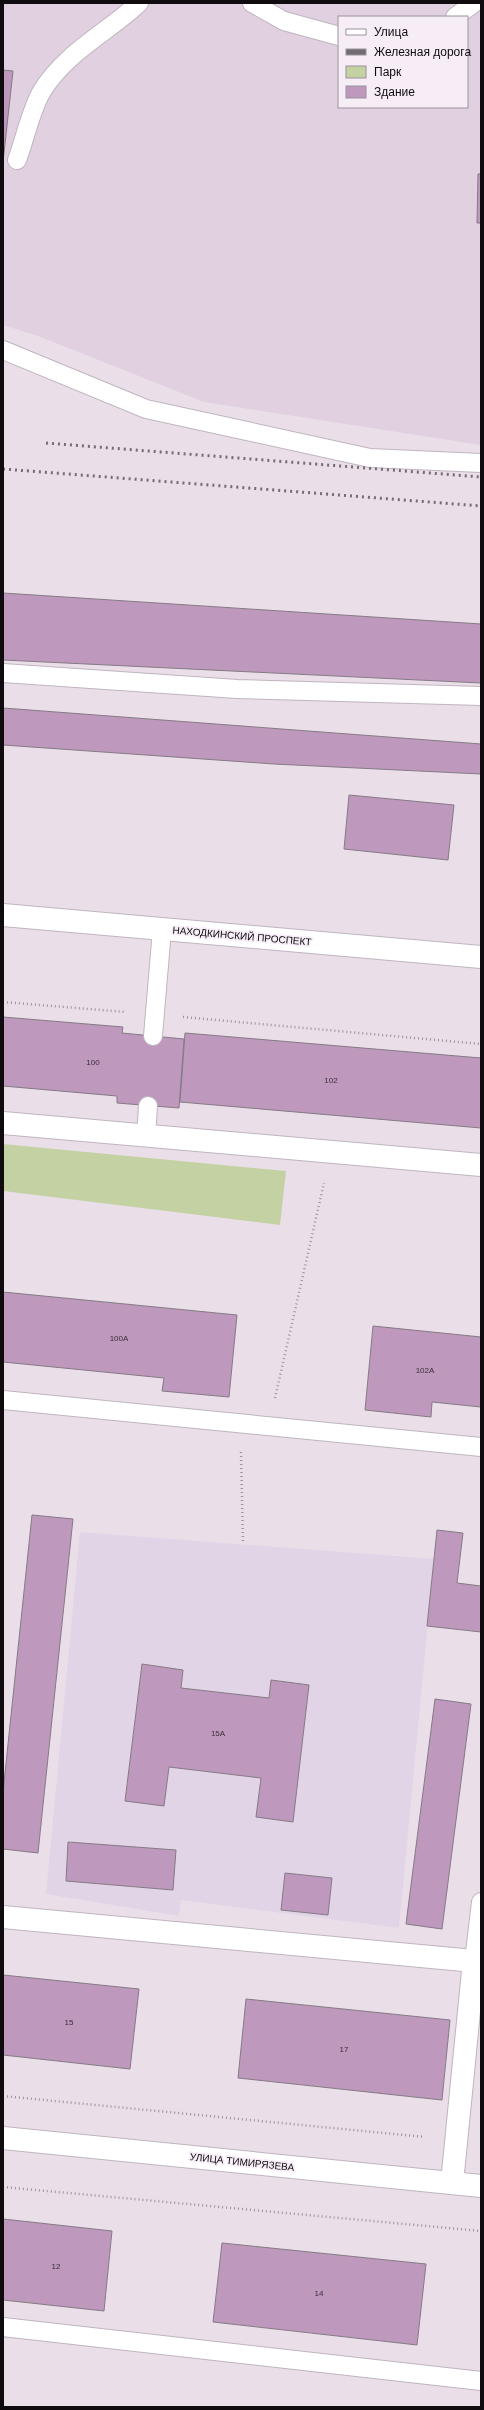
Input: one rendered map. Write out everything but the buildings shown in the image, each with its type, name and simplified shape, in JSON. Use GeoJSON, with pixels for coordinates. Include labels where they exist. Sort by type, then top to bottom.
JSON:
{"type":"FeatureCollection","features":[{"type":"Feature","properties":{"kind":"street","name":"НАХОДКИНСКИЙ ПРОСПЕКТ"},"geometry":{"type":"LineString","coordinates":[[3,915],[481,957]]}},
{"type":"Feature","properties":{"kind":"street"},"geometry":{"type":"LineString","coordinates":[[3,1123],[146,1137],[481,1165]]}},
{"type":"Feature","properties":{"kind":"street"},"geometry":{"type":"LineString","coordinates":[[3,1917],[474,1961],[475,2009],[456,2140],[452,2183]]}},
{"type":"Feature","properties":{"kind":"street","name":"УЛИЦА ТИМИРЯЗЕВА"},"geometry":{"type":"LineString","coordinates":[[3,2138],[481,2186]]}},
{"type":"Feature","properties":{"kind":"lane"},"geometry":{"type":"LineString","coordinates":[[17,160],[41,92],[53,75],[66,61],[139,3]]}},
{"type":"Feature","properties":{"kind":"lane"},"geometry":{"type":"LineString","coordinates":[[252,3],[284,21],[338,36]]}},
{"type":"Feature","properties":{"kind":"lane"},"geometry":{"type":"LineString","coordinates":[[456,16],[474,3]]}},
{"type":"Feature","properties":{"kind":"lane"},"geometry":{"type":"LineString","coordinates":[[3,350],[146,409],[370,458],[481,463]]}},
{"type":"Feature","properties":{"kind":"lane"},"geometry":{"type":"LineString","coordinates":[[3,673],[238,689],[481,696]]}},
{"type":"Feature","properties":{"kind":"lane"},"geometry":{"type":"LineString","coordinates":[[154,1036],[162,930]]}},
{"type":"Feature","properties":{"kind":"lane"},"geometry":{"type":"LineString","coordinates":[[146,1137],[148,1106]]}},
{"type":"Feature","properties":{"kind":"lane"},"geometry":{"type":"LineString","coordinates":[[3,1400],[481,1447]]}},
{"type":"Feature","properties":{"kind":"lane"},"geometry":{"type":"LineString","coordinates":[[474,1961],[481,1902]]}},
{"type":"Feature","properties":{"kind":"lane"},"geometry":{"type":"LineString","coordinates":[[3,2327],[481,2381]]}},
{"type":"Feature","properties":{"kind":"path"},"geometry":{"type":"LineString","coordinates":[[3,1002],[481,1044]]}},
{"type":"Feature","properties":{"kind":"path"},"geometry":{"type":"LineString","coordinates":[[268,1426],[332,1152]]}},
{"type":"Feature","properties":{"kind":"path"},"geometry":{"type":"LineString","coordinates":[[240,1423],[244,1544]]}},
{"type":"Feature","properties":{"kind":"path"},"geometry":{"type":"LineString","coordinates":[[3,2096],[456,2140]]}},
{"type":"Feature","properties":{"kind":"path"},"geometry":{"type":"LineString","coordinates":[[3,2187],[481,2231]]}},
{"type":"Feature","properties":{"kind":"shaded area"},"geometry":{"type":"Polygon","coordinates":[[[3,3],[481,3],[481,445],[204,402],[38,336],[3,325],[3,3]]]}},
{"type":"Feature","properties":{"kind":"shaded area"},"geometry":{"type":"Polygon","coordinates":[[[80,1532],[434,1559],[399,1928],[181,1900],[179,1916],[46,1894],[80,1532]]]}},
{"type":"Feature","properties":{"kind":"green space"},"geometry":{"type":"Polygon","coordinates":[[[3,1144],[286,1171],[280,1225],[3,1191],[3,1144]]]}},
{"type":"Feature","properties":{"kind":"railway"},"geometry":{"type":"LineString","coordinates":[[46,443],[481,477]]}},
{"type":"Feature","properties":{"kind":"railway"},"geometry":{"type":"LineString","coordinates":[[3,469],[481,506]]}}]}
